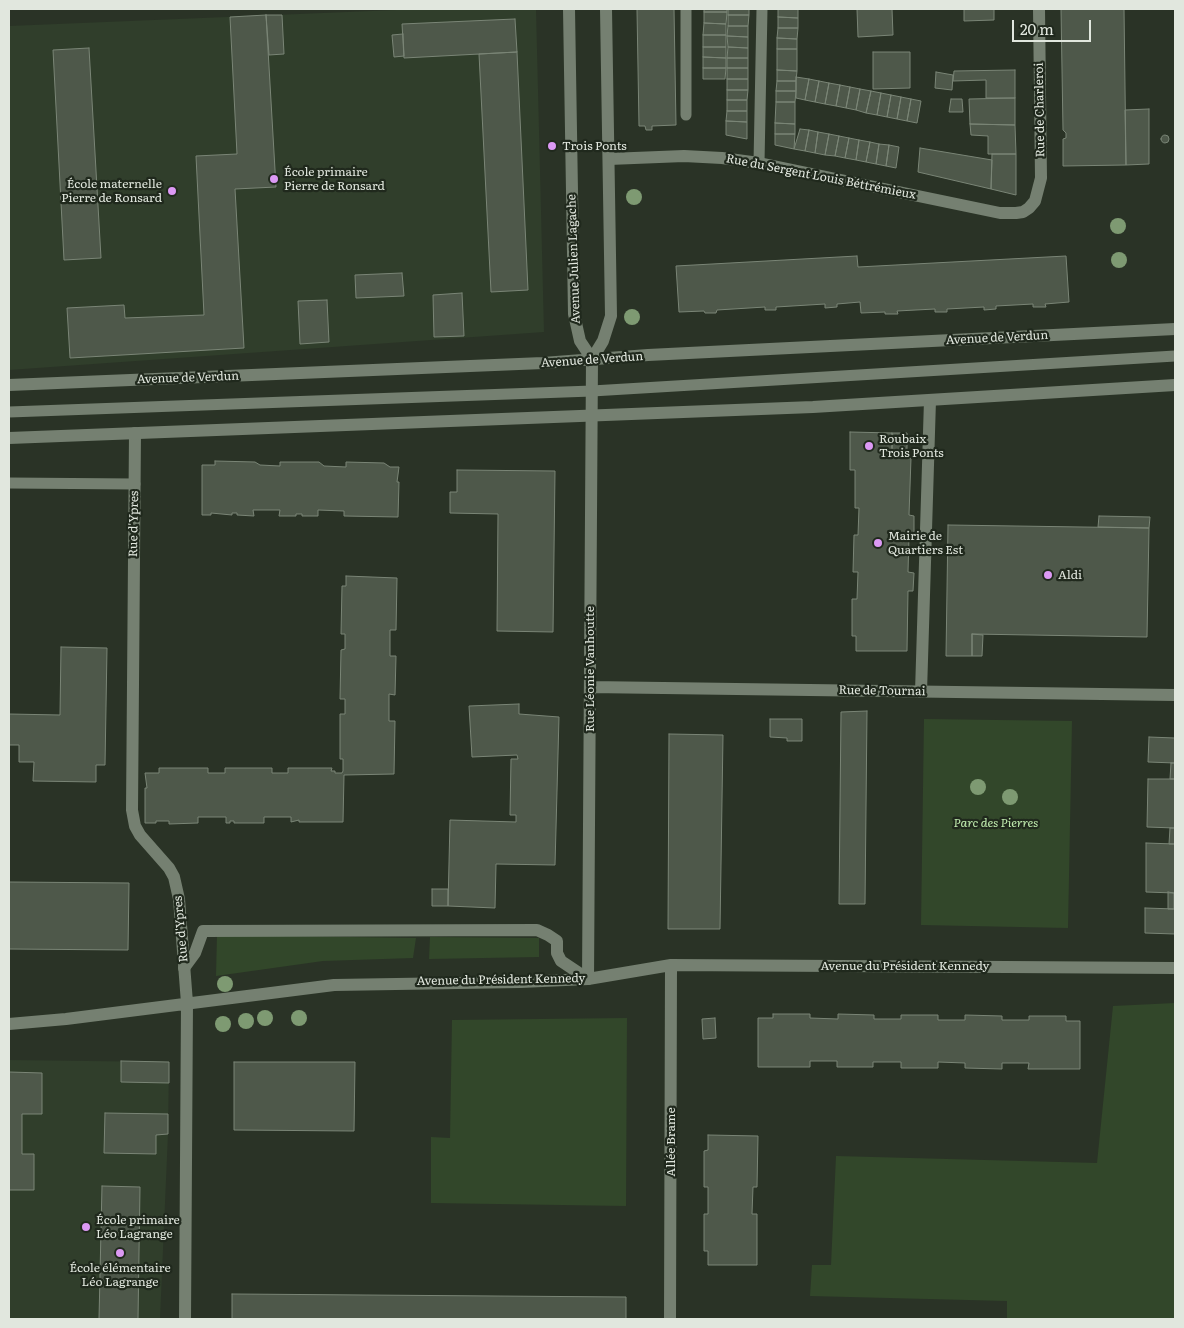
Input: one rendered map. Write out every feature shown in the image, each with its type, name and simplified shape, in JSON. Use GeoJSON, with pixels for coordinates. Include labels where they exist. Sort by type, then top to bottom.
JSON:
{"type":"FeatureCollection","features":[{"type":"Feature","properties":{"kind":"street","name":"Avenue Julien Lagache"},"geometry":{"type":"LineString","coordinates":[[569,9],[574,314],[580,341],[592,359]]}},
{"type":"Feature","properties":{"kind":"street"},"geometry":{"type":"LineString","coordinates":[[592,359],[603,341],[611,316],[606,9]]}},
{"type":"Feature","properties":{"kind":"street","name":"Rue de Charleroi"},"geometry":{"type":"LineString","coordinates":[[1030,208],[1035,201],[1041,178],[1039,9]]}},
{"type":"Feature","properties":{"kind":"street","name":"Rue du Sergent Louis Béttrémieux"},"geometry":{"type":"LineString","coordinates":[[609,159],[703,156],[759,163],[1000,213],[1016,213],[1030,208]]}},
{"type":"Feature","properties":{"kind":"street","name":"Avenue de Verdun"},"geometry":{"type":"LineString","coordinates":[[9,385],[543,364],[592,359],[1175,329]]}},
{"type":"Feature","properties":{"kind":"street","name":"Rue Léonie Vanhoutte"},"geometry":{"type":"LineString","coordinates":[[588,979],[592,359]]}},
{"type":"Feature","properties":{"kind":"street"},"geometry":{"type":"LineString","coordinates":[[9,438],[813,407],[1175,386]]}},
{"type":"Feature","properties":{"kind":"street"},"geometry":{"type":"LineString","coordinates":[[921,692],[930,400]]}},
{"type":"Feature","properties":{"kind":"street","name":"Rue d'Ypres"},"geometry":{"type":"LineString","coordinates":[[135,433],[132,810],[135,826],[140,835],[163,859],[174,877],[179,899],[187,1002],[185,1319]]}},
{"type":"Feature","properties":{"kind":"street","name":"Rue de Tournai"},"geometry":{"type":"LineString","coordinates":[[590,686],[1175,695]]}},
{"type":"Feature","properties":{"kind":"street"},"geometry":{"type":"LineString","coordinates":[[184,968],[195,953],[203,931],[536,930],[557,941],[557,953],[561,961],[588,979]]}},
{"type":"Feature","properties":{"kind":"street","name":"Avenue du Président Kennedy"},"geometry":{"type":"LineString","coordinates":[[9,1024],[66,1020],[187,1002],[334,985],[588,979],[671,965],[1175,968]]}},
{"type":"Feature","properties":{"kind":"street","name":"Allée Brame"},"geometry":{"type":"LineString","coordinates":[[670,1319],[671,965]]}},
{"type":"Feature","properties":{"kind":"lane"},"geometry":{"type":"LineString","coordinates":[[686,9],[686,115]]}},
{"type":"Feature","properties":{"kind":"lane"},"geometry":{"type":"LineString","coordinates":[[759,163],[762,9]]}},
{"type":"Feature","properties":{"kind":"lane"},"geometry":{"type":"LineString","coordinates":[[9,412],[592,391],[1175,356]]}},
{"type":"Feature","properties":{"kind":"lane"},"geometry":{"type":"LineString","coordinates":[[9,482],[135,484]]}},
{"type":"Feature","properties":{"kind":"shaded area","name":"École primaire Pierre de Ronsard"},"geometry":{"type":"Polygon","coordinates":[[[420,9],[536,9],[544,332],[9,370],[9,26],[420,9]]]}},
{"type":"Feature","properties":{"kind":"shaded area","name":"École primaire Léo Lagrange"},"geometry":{"type":"Polygon","coordinates":[[[9,1060],[169,1062],[168,1134],[160,1319],[9,1319],[9,1060]]]}},
{"type":"Feature","properties":{"kind":"green space","name":"Parc des Pierres"},"geometry":{"type":"Polygon","coordinates":[[[924,719],[1072,721],[1068,928],[921,925],[924,719]]]}},
{"type":"Feature","properties":{"kind":"green space"},"geometry":{"type":"Polygon","coordinates":[[[217,935],[416,938],[413,958],[323,961],[216,976],[217,935]]]}},
{"type":"Feature","properties":{"kind":"green space"},"geometry":{"type":"Polygon","coordinates":[[[430,937],[539,938],[539,957],[429,959],[430,937]]]}},
{"type":"Feature","properties":{"kind":"green space"},"geometry":{"type":"Polygon","coordinates":[[[1175,1003],[1175,1319],[1007,1319],[1007,1301],[810,1296],[812,1265],[831,1265],[836,1156],[1097,1163],[1113,1006],[1175,1003]]]}},
{"type":"Feature","properties":{"kind":"green space"},"geometry":{"type":"Polygon","coordinates":[[[627,1018],[626,1206],[431,1203],[431,1137],[450,1138],[452,1020],[627,1018]]]}},
{"type":"Feature","properties":{"kind":"building"},"geometry":{"type":"Polygon","coordinates":[[[637,9],[674,9],[676,125],[652,126],[652,130],[646,130],[645,126],[639,126],[637,9]]]}},
{"type":"Feature","properties":{"kind":"building"},"geometry":{"type":"Polygon","coordinates":[[[704,9],[727,9],[727,12],[704,12],[704,9]]]}},
{"type":"Feature","properties":{"kind":"building"},"geometry":{"type":"Polygon","coordinates":[[[728,9],[749,9],[749,15],[728,15],[728,9]]]}},
{"type":"Feature","properties":{"kind":"building"},"geometry":{"type":"Polygon","coordinates":[[[778,9],[798,9],[798,18],[778,17],[778,9]]]}},
{"type":"Feature","properties":{"kind":"building"},"geometry":{"type":"Polygon","coordinates":[[[857,9],[892,9],[893,35],[858,37],[857,9]]]}},
{"type":"Feature","properties":{"kind":"building"},"geometry":{"type":"Polygon","coordinates":[[[964,9],[994,9],[994,20],[964,21],[964,9]]]}},
{"type":"Feature","properties":{"kind":"building"},"geometry":{"type":"Polygon","coordinates":[[[1061,9],[1124,9],[1126,165],[1063,166],[1063,139],[1066,138],[1066,133],[1063,130],[1061,9]]]}},
{"type":"Feature","properties":{"kind":"building"},"geometry":{"type":"Polygon","coordinates":[[[704,12],[727,12],[726,24],[704,23],[704,12]]]}},
{"type":"Feature","properties":{"kind":"building"},"geometry":{"type":"Polygon","coordinates":[[[266,15],[276,187],[235,189],[244,348],[70,358],[67,308],[124,305],[125,318],[204,315],[196,156],[237,154],[230,17],[266,15]]]}},
{"type":"Feature","properties":{"kind":"building"},"geometry":{"type":"Polygon","coordinates":[[[266,15],[282,15],[284,54],[269,55],[266,15]]]}},
{"type":"Feature","properties":{"kind":"building"},"geometry":{"type":"Polygon","coordinates":[[[728,15],[749,15],[748,26],[728,26],[728,15]]]}},
{"type":"Feature","properties":{"kind":"building"},"geometry":{"type":"Polygon","coordinates":[[[778,17],[798,18],[798,28],[778,28],[778,17]]]}},
{"type":"Feature","properties":{"kind":"building"},"geometry":{"type":"Polygon","coordinates":[[[515,19],[517,52],[404,58],[402,24],[515,19]]]}},
{"type":"Feature","properties":{"kind":"building"},"geometry":{"type":"Polygon","coordinates":[[[704,23],[726,24],[726,35],[703,35],[704,23]]]}},
{"type":"Feature","properties":{"kind":"building"},"geometry":{"type":"Polygon","coordinates":[[[728,26],[748,26],[748,37],[727,36],[728,26]]]}},
{"type":"Feature","properties":{"kind":"building"},"geometry":{"type":"Polygon","coordinates":[[[778,28],[798,28],[797,39],[777,38],[778,28]]]}},
{"type":"Feature","properties":{"kind":"building"},"geometry":{"type":"Polygon","coordinates":[[[403,34],[404,56],[394,57],[392,35],[403,34]]]}},
{"type":"Feature","properties":{"kind":"building"},"geometry":{"type":"Polygon","coordinates":[[[703,35],[726,35],[726,47],[703,47],[703,35]]]}},
{"type":"Feature","properties":{"kind":"building"},"geometry":{"type":"Polygon","coordinates":[[[727,36],[748,37],[748,48],[728,47],[727,36]]]}},
{"type":"Feature","properties":{"kind":"building"},"geometry":{"type":"Polygon","coordinates":[[[777,38],[797,39],[797,49],[777,49],[777,38]]]}},
{"type":"Feature","properties":{"kind":"building"},"geometry":{"type":"Polygon","coordinates":[[[703,47],[726,47],[726,58],[703,57],[703,47]]]}},
{"type":"Feature","properties":{"kind":"building"},"geometry":{"type":"Polygon","coordinates":[[[728,47],[748,48],[748,58],[727,58],[728,47]]]}},
{"type":"Feature","properties":{"kind":"building"},"geometry":{"type":"Polygon","coordinates":[[[89,48],[101,258],[64,260],[53,50],[89,48]]]}},
{"type":"Feature","properties":{"kind":"building"},"geometry":{"type":"Polygon","coordinates":[[[777,49],[797,49],[797,71],[777,70],[777,49]]]}},
{"type":"Feature","properties":{"kind":"building"},"geometry":{"type":"Polygon","coordinates":[[[517,52],[528,290],[491,292],[479,54],[517,52]]]}},
{"type":"Feature","properties":{"kind":"building"},"geometry":{"type":"Polygon","coordinates":[[[873,52],[910,52],[910,88],[873,89],[873,52]]]}},
{"type":"Feature","properties":{"kind":"building"},"geometry":{"type":"Polygon","coordinates":[[[703,57],[726,58],[726,68],[703,68],[703,57]]]}},
{"type":"Feature","properties":{"kind":"building"},"geometry":{"type":"Polygon","coordinates":[[[727,58],[748,58],[748,68],[727,68],[727,58]]]}},
{"type":"Feature","properties":{"kind":"building"},"geometry":{"type":"Polygon","coordinates":[[[703,68],[726,68],[725,79],[703,79],[703,68]]]}},
{"type":"Feature","properties":{"kind":"building"},"geometry":{"type":"Polygon","coordinates":[[[727,68],[748,68],[748,79],[727,79],[727,68]]]}},
{"type":"Feature","properties":{"kind":"building"},"geometry":{"type":"Polygon","coordinates":[[[777,70],[797,71],[796,81],[777,81],[777,70]]]}},
{"type":"Feature","properties":{"kind":"building"},"geometry":{"type":"Polygon","coordinates":[[[1015,70],[1015,98],[986,98],[986,80],[953,81],[954,71],[1015,70]]]}},
{"type":"Feature","properties":{"kind":"building"},"geometry":{"type":"Polygon","coordinates":[[[936,72],[953,75],[952,90],[935,88],[936,72]]]}},
{"type":"Feature","properties":{"kind":"building"},"geometry":{"type":"Polygon","coordinates":[[[796,77],[809,79],[805,100],[796,98],[796,77]]]}},
{"type":"Feature","properties":{"kind":"building"},"geometry":{"type":"Polygon","coordinates":[[[727,79],[748,79],[748,90],[727,90],[727,79]]]}},
{"type":"Feature","properties":{"kind":"building"},"geometry":{"type":"Polygon","coordinates":[[[809,79],[819,81],[815,102],[805,100],[809,79]]]}},
{"type":"Feature","properties":{"kind":"building"},"geometry":{"type":"Polygon","coordinates":[[[777,81],[796,81],[796,91],[776,91],[777,81]]]}},
{"type":"Feature","properties":{"kind":"building"},"geometry":{"type":"Polygon","coordinates":[[[819,81],[829,83],[825,104],[815,102],[819,81]]]}},
{"type":"Feature","properties":{"kind":"building"},"geometry":{"type":"Polygon","coordinates":[[[829,83],[840,85],[836,106],[825,104],[829,83]]]}},
{"type":"Feature","properties":{"kind":"building"},"geometry":{"type":"Polygon","coordinates":[[[840,85],[850,87],[846,108],[836,106],[840,85]]]}},
{"type":"Feature","properties":{"kind":"building"},"geometry":{"type":"Polygon","coordinates":[[[850,87],[860,89],[856,110],[846,108],[850,87]]]}},
{"type":"Feature","properties":{"kind":"building"},"geometry":{"type":"Polygon","coordinates":[[[860,89],[871,91],[866,113],[856,110],[860,89]]]}},
{"type":"Feature","properties":{"kind":"building"},"geometry":{"type":"Polygon","coordinates":[[[727,90],[748,90],[747,100],[727,100],[727,90]]]}},
{"type":"Feature","properties":{"kind":"building"},"geometry":{"type":"Polygon","coordinates":[[[776,91],[796,91],[795,102],[776,102],[776,91]]]}},
{"type":"Feature","properties":{"kind":"building"},"geometry":{"type":"Polygon","coordinates":[[[871,91],[881,93],[877,115],[866,113],[871,91]]]}},
{"type":"Feature","properties":{"kind":"building"},"geometry":{"type":"Polygon","coordinates":[[[881,93],[891,95],[887,117],[877,115],[881,93]]]}},
{"type":"Feature","properties":{"kind":"building"},"geometry":{"type":"Polygon","coordinates":[[[891,95],[901,97],[897,119],[887,117],[891,95]]]}},
{"type":"Feature","properties":{"kind":"building"},"geometry":{"type":"Polygon","coordinates":[[[901,97],[911,99],[907,121],[897,119],[901,97]]]}},
{"type":"Feature","properties":{"kind":"building"},"geometry":{"type":"Polygon","coordinates":[[[1015,98],[1015,125],[970,124],[969,99],[1015,98]]]}},
{"type":"Feature","properties":{"kind":"building"},"geometry":{"type":"Polygon","coordinates":[[[911,99],[921,101],[917,123],[907,121],[911,99]]]}},
{"type":"Feature","properties":{"kind":"building"},"geometry":{"type":"Polygon","coordinates":[[[951,99],[962,99],[963,112],[949,112],[951,99]]]}},
{"type":"Feature","properties":{"kind":"building"},"geometry":{"type":"Polygon","coordinates":[[[727,100],[747,100],[747,111],[727,111],[727,100]]]}},
{"type":"Feature","properties":{"kind":"building"},"geometry":{"type":"Polygon","coordinates":[[[776,102],[795,102],[795,124],[775,123],[776,102]]]}},
{"type":"Feature","properties":{"kind":"building"},"geometry":{"type":"Polygon","coordinates":[[[1149,109],[1149,164],[1126,165],[1125,110],[1149,109]]]}},
{"type":"Feature","properties":{"kind":"building"},"geometry":{"type":"Polygon","coordinates":[[[727,111],[747,111],[747,122],[726,121],[727,111]]]}},
{"type":"Feature","properties":{"kind":"building"},"geometry":{"type":"Polygon","coordinates":[[[726,121],[747,122],[747,139],[726,135],[726,121]]]}},
{"type":"Feature","properties":{"kind":"building"},"geometry":{"type":"Polygon","coordinates":[[[775,123],[795,124],[795,134],[775,134],[775,123]]]}},
{"type":"Feature","properties":{"kind":"building"},"geometry":{"type":"Polygon","coordinates":[[[970,124],[1015,125],[1016,154],[988,154],[988,136],[971,135],[970,124]]]}},
{"type":"Feature","properties":{"kind":"building"},"geometry":{"type":"Polygon","coordinates":[[[800,129],[809,130],[805,151],[794,149],[800,129]]]}},
{"type":"Feature","properties":{"kind":"building"},"geometry":{"type":"Polygon","coordinates":[[[809,130],[818,132],[815,153],[805,151],[809,130]]]}},
{"type":"Feature","properties":{"kind":"building"},"geometry":{"type":"Polygon","coordinates":[[[818,132],[829,134],[825,155],[815,153],[818,132]]]}},
{"type":"Feature","properties":{"kind":"building"},"geometry":{"type":"Polygon","coordinates":[[[775,134],[795,134],[794,149],[775,145],[775,134]]]}},
{"type":"Feature","properties":{"kind":"building"},"geometry":{"type":"Polygon","coordinates":[[[829,134],[839,136],[835,156],[825,155],[829,134]]]}},
{"type":"Feature","properties":{"kind":"building"},"geometry":{"type":"Polygon","coordinates":[[[1165,135],[1169,139],[1165,143],[1161,139],[1165,135]]]}},
{"type":"Feature","properties":{"kind":"building"},"geometry":{"type":"Polygon","coordinates":[[[839,136],[849,138],[845,158],[835,156],[839,136]]]}},
{"type":"Feature","properties":{"kind":"building"},"geometry":{"type":"Polygon","coordinates":[[[849,138],[859,140],[856,160],[845,158],[849,138]]]}},
{"type":"Feature","properties":{"kind":"building"},"geometry":{"type":"Polygon","coordinates":[[[859,140],[870,142],[866,162],[856,160],[859,140]]]}},
{"type":"Feature","properties":{"kind":"building"},"geometry":{"type":"Polygon","coordinates":[[[870,142],[879,144],[876,164],[866,162],[870,142]]]}},
{"type":"Feature","properties":{"kind":"building"},"geometry":{"type":"Polygon","coordinates":[[[879,144],[889,145],[886,166],[876,164],[879,144]]]}},
{"type":"Feature","properties":{"kind":"building"},"geometry":{"type":"Polygon","coordinates":[[[889,145],[899,147],[896,168],[886,166],[889,145]]]}},
{"type":"Feature","properties":{"kind":"building"},"geometry":{"type":"Polygon","coordinates":[[[920,148],[992,160],[991,189],[918,172],[920,148]]]}},
{"type":"Feature","properties":{"kind":"building"},"geometry":{"type":"Polygon","coordinates":[[[992,154],[1016,154],[1016,195],[991,189],[992,154]]]}},
{"type":"Feature","properties":{"kind":"building"},"geometry":{"type":"Polygon","coordinates":[[[857,256],[858,267],[1066,256],[1069,302],[1045,304],[1046,307],[1033,307],[1033,304],[996,306],[996,309],[984,310],[984,307],[947,309],[947,312],[935,312],[935,309],[897,311],[898,314],[885,314],[885,312],[861,313],[860,302],[837,304],[837,307],[825,308],[825,304],[776,307],[776,310],[765,310],[765,307],[717,310],[716,313],[705,313],[704,311],[679,312],[676,266],[857,256]]]}},
{"type":"Feature","properties":{"kind":"building"},"geometry":{"type":"Polygon","coordinates":[[[402,273],[404,296],[356,298],[355,275],[402,273]]]}},
{"type":"Feature","properties":{"kind":"building"},"geometry":{"type":"Polygon","coordinates":[[[462,293],[464,336],[434,337],[433,295],[462,293]]]}},
{"type":"Feature","properties":{"kind":"building"},"geometry":{"type":"Polygon","coordinates":[[[327,300],[329,342],[300,344],[298,301],[327,300]]]}},
{"type":"Feature","properties":{"kind":"building"},"geometry":{"type":"Polygon","coordinates":[[[850,432],[892,433],[892,457],[911,458],[909,515],[914,516],[914,536],[909,536],[908,572],[914,573],[913,591],[908,591],[907,651],[856,651],[856,636],[852,636],[852,599],[857,599],[858,572],[853,572],[854,535],[858,535],[859,508],[855,508],[855,470],[850,470],[850,432]]]}},
{"type":"Feature","properties":{"kind":"building"},"geometry":{"type":"Polygon","coordinates":[[[892,433],[907,433],[907,458],[892,457],[892,433]]]}},
{"type":"Feature","properties":{"kind":"building"},"geometry":{"type":"Polygon","coordinates":[[[215,461],[255,462],[260,465],[280,466],[280,462],[319,462],[324,466],[346,467],[346,462],[384,463],[390,467],[399,467],[397,482],[399,482],[398,517],[344,516],[344,511],[318,510],[318,516],[296,514],[296,516],[279,516],[280,510],[253,510],[254,516],[237,515],[237,513],[232,513],[232,515],[211,513],[211,515],[202,515],[202,465],[215,465],[215,461]]]}},
{"type":"Feature","properties":{"kind":"building"},"geometry":{"type":"Polygon","coordinates":[[[457,470],[555,471],[553,632],[497,631],[498,514],[450,513],[450,492],[457,492],[457,470]]]}},
{"type":"Feature","properties":{"kind":"building"},"geometry":{"type":"Polygon","coordinates":[[[1099,516],[1150,517],[1149,528],[1098,527],[1099,516]]]}},
{"type":"Feature","properties":{"kind":"building","name":"Aldi"},"geometry":{"type":"Polygon","coordinates":[[[948,525],[1149,528],[1147,637],[972,634],[972,656],[946,656],[948,525]]]}},
{"type":"Feature","properties":{"kind":"building"},"geometry":{"type":"Polygon","coordinates":[[[346,576],[397,578],[396,630],[390,630],[390,656],[396,656],[395,695],[389,694],[389,721],[395,721],[394,774],[344,775],[343,822],[299,822],[299,820],[291,822],[291,817],[264,817],[264,823],[234,823],[234,821],[230,821],[230,823],[226,823],[226,817],[198,817],[198,823],[169,824],[169,821],[156,821],[156,823],[145,823],[145,788],[147,788],[145,773],[159,773],[159,768],[208,768],[208,773],[225,773],[225,768],[272,768],[272,773],[288,773],[288,768],[332,768],[331,771],[335,771],[335,773],[342,773],[343,759],[340,759],[340,714],[345,714],[345,699],[340,699],[341,650],[345,649],[345,634],[341,634],[342,586],[346,586],[346,576]]]}},
{"type":"Feature","properties":{"kind":"building"},"geometry":{"type":"Polygon","coordinates":[[[972,634],[983,635],[982,656],[972,656],[972,634]]]}},
{"type":"Feature","properties":{"kind":"building"},"geometry":{"type":"Polygon","coordinates":[[[61,647],[107,648],[105,765],[96,765],[96,782],[33,781],[34,762],[19,762],[19,745],[9,745],[9,714],[60,715],[61,647]]]}},
{"type":"Feature","properties":{"kind":"building"},"geometry":{"type":"Polygon","coordinates":[[[519,704],[519,714],[559,717],[555,865],[496,864],[495,908],[448,906],[450,820],[516,822],[516,815],[510,815],[511,759],[518,759],[517,755],[472,757],[469,706],[519,704]]]}},
{"type":"Feature","properties":{"kind":"building"},"geometry":{"type":"Polygon","coordinates":[[[867,711],[865,904],[839,904],[841,712],[867,711]]]}},
{"type":"Feature","properties":{"kind":"building"},"geometry":{"type":"Polygon","coordinates":[[[770,719],[802,719],[802,741],[787,741],[787,738],[770,737],[770,719]]]}},
{"type":"Feature","properties":{"kind":"building"},"geometry":{"type":"Polygon","coordinates":[[[669,734],[723,735],[720,929],[668,929],[669,734]]]}},
{"type":"Feature","properties":{"kind":"building"},"geometry":{"type":"Polygon","coordinates":[[[1149,737],[1175,738],[1175,763],[1148,762],[1149,737]]]}},
{"type":"Feature","properties":{"kind":"building"},"geometry":{"type":"Polygon","coordinates":[[[1171,763],[1175,763],[1175,779],[1170,779],[1171,763]]]}},
{"type":"Feature","properties":{"kind":"building"},"geometry":{"type":"Polygon","coordinates":[[[1148,779],[1175,779],[1175,828],[1147,827],[1148,779]]]}},
{"type":"Feature","properties":{"kind":"building"},"geometry":{"type":"Polygon","coordinates":[[[1170,828],[1175,828],[1175,844],[1169,844],[1170,828]]]}},
{"type":"Feature","properties":{"kind":"building"},"geometry":{"type":"Polygon","coordinates":[[[1146,843],[1175,844],[1175,893],[1146,892],[1146,843]]]}},
{"type":"Feature","properties":{"kind":"building"},"geometry":{"type":"Polygon","coordinates":[[[9,882],[129,883],[128,950],[9,949],[9,882]]]}},
{"type":"Feature","properties":{"kind":"building"},"geometry":{"type":"Polygon","coordinates":[[[432,889],[448,889],[448,906],[432,906],[432,889]]]}},
{"type":"Feature","properties":{"kind":"building"},"geometry":{"type":"Polygon","coordinates":[[[1168,892],[1174,893],[1174,909],[1168,909],[1168,892]]]}},
{"type":"Feature","properties":{"kind":"building"},"geometry":{"type":"Polygon","coordinates":[[[1145,908],[1175,909],[1175,934],[1145,933],[1145,908]]]}},
{"type":"Feature","properties":{"kind":"building"},"geometry":{"type":"Polygon","coordinates":[[[773,1014],[810,1014],[810,1018],[838,1019],[838,1014],[874,1015],[874,1019],[901,1019],[901,1015],[938,1015],[938,1020],[965,1020],[965,1015],[1002,1016],[1002,1020],[1029,1020],[1029,1016],[1066,1016],[1066,1021],[1080,1021],[1080,1069],[1028,1069],[1029,1063],[1002,1063],[1002,1069],[965,1068],[965,1063],[938,1062],[938,1068],[901,1068],[901,1062],[873,1062],[873,1067],[837,1067],[837,1061],[810,1061],[810,1067],[758,1067],[758,1018],[773,1018],[773,1014]]]}},
{"type":"Feature","properties":{"kind":"building"},"geometry":{"type":"Polygon","coordinates":[[[715,1018],[716,1038],[703,1039],[702,1019],[715,1018]]]}},
{"type":"Feature","properties":{"kind":"building"},"geometry":{"type":"Polygon","coordinates":[[[121,1061],[169,1062],[169,1083],[121,1082],[121,1061]]]}},
{"type":"Feature","properties":{"kind":"building"},"geometry":{"type":"Polygon","coordinates":[[[234,1062],[355,1062],[354,1131],[234,1130],[234,1062]]]}},
{"type":"Feature","properties":{"kind":"building"},"geometry":{"type":"Polygon","coordinates":[[[9,1072],[42,1073],[42,1114],[22,1114],[22,1154],[34,1154],[34,1190],[9,1190],[9,1072]]]}},
{"type":"Feature","properties":{"kind":"building"},"geometry":{"type":"Polygon","coordinates":[[[105,1113],[168,1114],[168,1134],[156,1135],[156,1154],[104,1153],[105,1113]]]}},
{"type":"Feature","properties":{"kind":"building"},"geometry":{"type":"Polygon","coordinates":[[[708,1135],[758,1136],[757,1187],[753,1187],[752,1214],[757,1214],[757,1265],[708,1265],[708,1251],[704,1251],[704,1214],[708,1214],[708,1187],[704,1187],[704,1151],[708,1150],[708,1135]]]}},
{"type":"Feature","properties":{"kind":"building","name":"École élémentaire Léo Lagrange"},"geometry":{"type":"Polygon","coordinates":[[[102,1186],[140,1187],[138,1319],[99,1319],[102,1186]]]}},
{"type":"Feature","properties":{"kind":"building"},"geometry":{"type":"Polygon","coordinates":[[[232,1294],[626,1297],[626,1319],[232,1319],[232,1294]]]}},
{"type":"Feature","properties":{"kind":"place","name":"Trois Ponts"},"geometry":{"type":"Point","coordinates":[552,146]}},
{"type":"Feature","properties":{"kind":"place","name":"École primaire Pierre de Ronsard"},"geometry":{"type":"Point","coordinates":[274,179]}},
{"type":"Feature","properties":{"kind":"place","name":"École maternelle Pierre de Ronsard"},"geometry":{"type":"Point","coordinates":[172,191]}},
{"type":"Feature","properties":{"kind":"place","name":"Roubaix Trois Ponts"},"geometry":{"type":"Point","coordinates":[869,446]}},
{"type":"Feature","properties":{"kind":"place","name":"Mairie de Quartiers Est"},"geometry":{"type":"Point","coordinates":[878,543]}},
{"type":"Feature","properties":{"kind":"place","name":"Aldi"},"geometry":{"type":"Point","coordinates":[1048,575]}},
{"type":"Feature","properties":{"kind":"place","name":"École primaire Léo Lagrange"},"geometry":{"type":"Point","coordinates":[86,1227]}},
{"type":"Feature","properties":{"kind":"place","name":"École élémentaire Léo Lagrange"},"geometry":{"type":"Point","coordinates":[120,1253]}}]}
